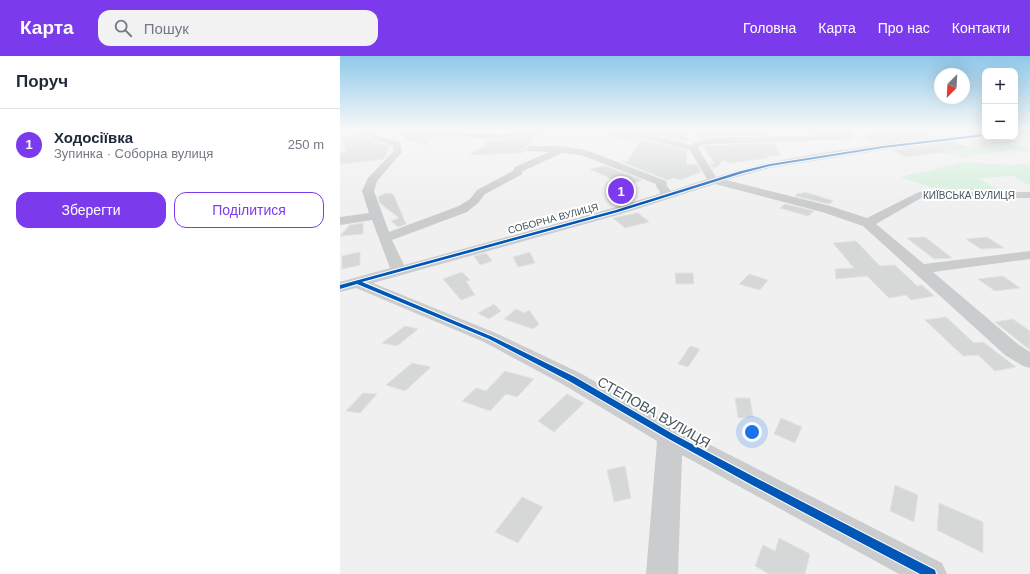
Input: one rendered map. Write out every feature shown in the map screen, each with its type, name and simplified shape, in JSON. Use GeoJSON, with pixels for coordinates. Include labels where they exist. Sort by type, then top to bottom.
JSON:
{"type":"FeatureCollection","features":[{"type":"Feature","properties":{"kind":"street"},"geometry":{"type":"LineString","coordinates":[[396,153],[372,180],[368,191],[384,238],[399,271]]}},
{"type":"Feature","properties":{"kind":"street"},"geometry":{"type":"LineString","coordinates":[[384,238],[462,209],[474,201],[481,192],[517,173],[519,169],[553,153]]}},
{"type":"Feature","properties":{"kind":"street"},"geometry":{"type":"LineString","coordinates":[[586,153],[662,183],[661,186],[666,192],[664,196]]}},
{"type":"Feature","properties":{"kind":"street"},"geometry":{"type":"LineString","coordinates":[[696,153],[714,180],[826,209],[868,223],[1012,350],[1030,361]]}},
{"type":"Feature","properties":{"kind":"street","name":"СОБОРНА ВУЛИЦЯ"},"geometry":{"type":"LineString","coordinates":[[349,285],[617,211],[714,180],[770,165],[846,153]]}},
{"type":"Feature","properties":{"kind":"street","name":"КИЇВСЬКА ВУЛИЦЯ"},"geometry":{"type":"LineString","coordinates":[[868,223],[919,195],[1030,195]]}},
{"type":"Feature","properties":{"kind":"street"},"geometry":{"type":"LineString","coordinates":[[340,221],[377,216]]}},
{"type":"Feature","properties":{"kind":"street"},"geometry":{"type":"LineString","coordinates":[[920,269],[1030,255]]}},
{"type":"Feature","properties":{"kind":"street","name":"СТЕПОВА ВУЛИЦЯ"},"geometry":{"type":"LineString","coordinates":[[349,285],[491,338],[572,379],[670,436],[931,574]]}},
{"type":"Feature","properties":{"kind":"street","name":"СТЕПОВА ВУЛИЦЯ"},"geometry":{"type":"LineString","coordinates":[[662,574],[670,436]]}},
{"type":"Feature","properties":{"kind":"green space"},"geometry":{"type":"Polygon","coordinates":[[[941,153],[990,153],[963,157],[941,153]]]}},
{"type":"Feature","properties":{"kind":"green space"},"geometry":{"type":"Polygon","coordinates":[[[960,162],[1012,165],[1030,163],[1030,186],[1013,176],[979,178],[1001,192],[934,188],[900,177],[933,170],[960,162]]]}},
{"type":"Feature","properties":{"kind":"building"},"geometry":{"type":"Polygon","coordinates":[[[340,153],[386,153],[384,159],[340,164],[340,153]]]}},
{"type":"Feature","properties":{"kind":"building"},"geometry":{"type":"Polygon","coordinates":[[[472,153],[516,153],[469,155],[472,153]]]}},
{"type":"Feature","properties":{"kind":"building"},"geometry":{"type":"Polygon","coordinates":[[[633,153],[687,153],[686,165],[697,164],[701,172],[680,180],[674,178],[667,180],[622,162],[628,161],[633,153]]]}},
{"type":"Feature","properties":{"kind":"building"},"geometry":{"type":"Polygon","coordinates":[[[708,153],[780,153],[781,155],[729,163],[724,160],[719,164],[719,166],[712,168],[710,164],[715,164],[708,153]]]}},
{"type":"Feature","properties":{"kind":"building"},"geometry":{"type":"Polygon","coordinates":[[[898,153],[933,153],[905,157],[898,153]]]}},
{"type":"Feature","properties":{"kind":"building"},"geometry":{"type":"Polygon","coordinates":[[[605,166],[642,180],[626,186],[590,169],[605,166]]]}},
{"type":"Feature","properties":{"kind":"building"},"geometry":{"type":"Polygon","coordinates":[[[803,192],[833,201],[829,204],[795,196],[798,193],[801,194],[803,192]]]}},
{"type":"Feature","properties":{"kind":"building"},"geometry":{"type":"Polygon","coordinates":[[[386,193],[393,194],[406,224],[398,227],[391,221],[399,218],[380,203],[378,197],[386,193]]]}},
{"type":"Feature","properties":{"kind":"building"},"geometry":{"type":"Polygon","coordinates":[[[785,204],[814,211],[808,216],[780,208],[785,204]]]}},
{"type":"Feature","properties":{"kind":"building"},"geometry":{"type":"Polygon","coordinates":[[[638,213],[649,222],[625,228],[613,218],[638,213]]]}},
{"type":"Feature","properties":{"kind":"building"},"geometry":{"type":"Polygon","coordinates":[[[363,223],[363,234],[340,236],[350,225],[363,223]]]}},
{"type":"Feature","properties":{"kind":"building"},"geometry":{"type":"Polygon","coordinates":[[[925,237],[952,258],[934,259],[907,238],[925,237]]]}},
{"type":"Feature","properties":{"kind":"building"},"geometry":{"type":"Polygon","coordinates":[[[987,237],[1004,248],[981,249],[966,239],[987,237]]]}},
{"type":"Feature","properties":{"kind":"building"},"geometry":{"type":"Polygon","coordinates":[[[856,241],[880,266],[895,265],[917,286],[922,285],[934,296],[911,300],[906,295],[889,298],[867,276],[836,279],[835,269],[854,268],[833,243],[856,241]]]}},
{"type":"Feature","properties":{"kind":"building"},"geometry":{"type":"Polygon","coordinates":[[[360,252],[360,265],[342,269],[342,256],[360,252]]]}},
{"type":"Feature","properties":{"kind":"building"},"geometry":{"type":"Polygon","coordinates":[[[530,252],[535,263],[518,267],[513,257],[530,252]]]}},
{"type":"Feature","properties":{"kind":"building"},"geometry":{"type":"Polygon","coordinates":[[[486,253],[492,261],[480,265],[474,256],[486,253]]]}},
{"type":"Feature","properties":{"kind":"building"},"geometry":{"type":"Polygon","coordinates":[[[462,272],[470,280],[466,281],[475,295],[461,300],[443,279],[462,272]]]}},
{"type":"Feature","properties":{"kind":"building"},"geometry":{"type":"Polygon","coordinates":[[[675,273],[693,273],[694,284],[676,284],[675,273]]]}},
{"type":"Feature","properties":{"kind":"building"},"geometry":{"type":"Polygon","coordinates":[[[749,274],[768,280],[760,290],[739,284],[749,274]]]}},
{"type":"Feature","properties":{"kind":"building"},"geometry":{"type":"Polygon","coordinates":[[[1003,276],[1020,288],[995,291],[978,279],[1003,276]]]}},
{"type":"Feature","properties":{"kind":"building"},"geometry":{"type":"Polygon","coordinates":[[[494,304],[501,311],[489,319],[478,313],[494,304]]]}},
{"type":"Feature","properties":{"kind":"building"},"geometry":{"type":"Polygon","coordinates":[[[516,309],[524,313],[529,310],[539,324],[533,329],[504,319],[516,309]]]}},
{"type":"Feature","properties":{"kind":"building"},"geometry":{"type":"Polygon","coordinates":[[[946,317],[974,343],[983,342],[1016,367],[995,371],[978,355],[963,356],[925,320],[946,317]]]}},
{"type":"Feature","properties":{"kind":"building"},"geometry":{"type":"Polygon","coordinates":[[[1013,319],[1030,331],[1030,350],[995,322],[1013,319]]]}},
{"type":"Feature","properties":{"kind":"building"},"geometry":{"type":"Polygon","coordinates":[[[405,326],[418,329],[397,346],[382,343],[405,326]]]}},
{"type":"Feature","properties":{"kind":"building"},"geometry":{"type":"Polygon","coordinates":[[[690,346],[700,349],[688,367],[678,364],[690,346]]]}},
{"type":"Feature","properties":{"kind":"building"},"geometry":{"type":"Polygon","coordinates":[[[412,363],[431,367],[405,391],[386,385],[412,363]]]}},
{"type":"Feature","properties":{"kind":"building"},"geometry":{"type":"Polygon","coordinates":[[[505,371],[534,379],[517,397],[506,394],[490,411],[462,401],[476,388],[486,391],[505,371]]]}},
{"type":"Feature","properties":{"kind":"building"},"geometry":{"type":"Polygon","coordinates":[[[363,393],[377,394],[360,413],[346,411],[363,393]]]}},
{"type":"Feature","properties":{"kind":"building"},"geometry":{"type":"Polygon","coordinates":[[[567,394],[584,403],[554,432],[538,421],[567,394]]]}},
{"type":"Feature","properties":{"kind":"building"},"geometry":{"type":"Polygon","coordinates":[[[735,398],[750,398],[753,417],[738,418],[735,398]]]}},
{"type":"Feature","properties":{"kind":"building"},"geometry":{"type":"Polygon","coordinates":[[[781,418],[802,427],[795,443],[774,434],[781,418]]]}},
{"type":"Feature","properties":{"kind":"building"},"geometry":{"type":"Polygon","coordinates":[[[625,466],[631,498],[614,502],[607,470],[625,466]]]}},
{"type":"Feature","properties":{"kind":"building"},"geometry":{"type":"Polygon","coordinates":[[[895,485],[918,495],[914,522],[890,511],[895,485]]]}},
{"type":"Feature","properties":{"kind":"building"},"geometry":{"type":"Polygon","coordinates":[[[522,497],[543,507],[518,543],[495,532],[522,497]]]}},
{"type":"Feature","properties":{"kind":"building"},"geometry":{"type":"Polygon","coordinates":[[[939,503],[983,522],[983,553],[937,530],[939,503]]]}},
{"type":"Feature","properties":{"kind":"building"},"geometry":{"type":"Polygon","coordinates":[[[779,538],[810,554],[805,574],[769,574],[755,566],[763,545],[775,551],[779,538]]]}},
{"type":"Feature","properties":{"kind":"cycle path"},"geometry":{"type":"LineString","coordinates":[[340,287],[617,211],[742,172],[770,165],[844,153]]}},
{"type":"Feature","properties":{"kind":"cycle path"},"geometry":{"type":"LineString","coordinates":[[359,283],[491,338],[572,379],[670,436],[931,574]]}},
{"type":"Feature","properties":{"kind":"place","name":"Ходосіївка"},"geometry":{"type":"Point","coordinates":[621,191]}}]}
